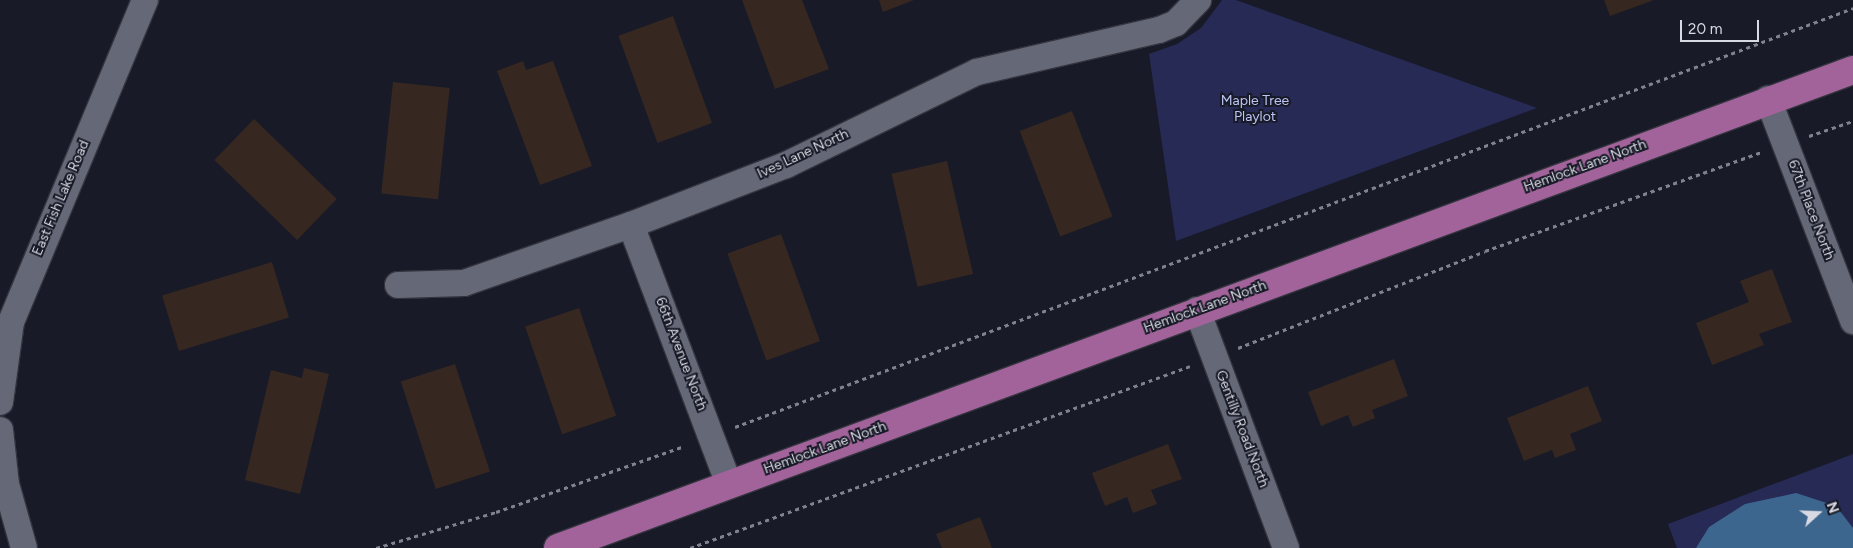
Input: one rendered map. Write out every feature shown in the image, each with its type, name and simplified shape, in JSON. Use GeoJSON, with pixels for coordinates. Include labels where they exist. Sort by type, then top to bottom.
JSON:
{"type":"FeatureCollection","features":[{"type":"Feature","properties":{"kind":"main road","name":"Hemlock Lane North"},"geometry":{"type":"LineString","coordinates":[[558,548],[1768,99],[1853,70]]}},
{"type":"Feature","properties":{"kind":"street","name":"East Fish Lake Road"},"geometry":{"type":"LineString","coordinates":[[0,402],[2,356],[11,322],[45,235],[145,0]]}},
{"type":"Feature","properties":{"kind":"street","name":"Ives Lane North"},"geometry":{"type":"LineString","coordinates":[[398,285],[464,283],[631,225],[786,165],[977,72],[1159,30],[1176,23],[1198,0]]}},
{"type":"Feature","properties":{"kind":"street","name":"67th Place North"},"geometry":{"type":"LineString","coordinates":[[1768,99],[1853,321]]}},
{"type":"Feature","properties":{"kind":"street","name":"66th Avenue North"},"geometry":{"type":"LineString","coordinates":[[631,225],[730,484]]}},
{"type":"Feature","properties":{"kind":"street","name":"Gentilly Road North"},"geometry":{"type":"LineString","coordinates":[[1197,310],[1286,548]]}},
{"type":"Feature","properties":{"kind":"street"},"geometry":{"type":"LineString","coordinates":[[0,430],[6,484],[24,548]]}},
{"type":"Feature","properties":{"kind":"path"},"geometry":{"type":"LineString","coordinates":[[735,427],[1853,8]]}},
{"type":"Feature","properties":{"kind":"path"},"geometry":{"type":"LineString","coordinates":[[690,548],[1215,358],[1485,251],[1853,121]]}},
{"type":"Feature","properties":{"kind":"path"},"geometry":{"type":"LineString","coordinates":[[376,548],[496,512],[684,446]]}},
{"type":"Feature","properties":{"kind":"green space","name":"Maple Tree Playlot"},"geometry":{"type":"Polygon","coordinates":[[[1222,0],[1236,0],[1537,108],[1176,241],[1149,54],[1177,44],[1201,28],[1222,0]]]}},
{"type":"Feature","properties":{"kind":"green space"},"geometry":{"type":"Polygon","coordinates":[[[1853,454],[1853,548],[1677,548],[1668,524],[1853,454]]]}},
{"type":"Feature","properties":{"kind":"shaded area"},"geometry":{"type":"Polygon","coordinates":[[[1796,493],[1836,506],[1853,528],[1853,548],[1696,548],[1709,527],[1745,504],[1796,493]]]}},
{"type":"Feature","properties":{"kind":"building"},"geometry":{"type":"Polygon","coordinates":[[[742,0],[802,0],[829,69],[775,89],[742,0]]]}},
{"type":"Feature","properties":{"kind":"building"},"geometry":{"type":"Polygon","coordinates":[[[879,0],[914,0],[883,12],[879,0]]]}},
{"type":"Feature","properties":{"kind":"building"},"geometry":{"type":"Polygon","coordinates":[[[1604,0],[1654,0],[1610,16],[1604,0]]]}},
{"type":"Feature","properties":{"kind":"building"},"geometry":{"type":"Polygon","coordinates":[[[673,16],[712,123],[657,143],[618,36],[673,16]]]}},
{"type":"Feature","properties":{"kind":"building"},"geometry":{"type":"Polygon","coordinates":[[[523,61],[526,70],[553,61],[592,166],[540,185],[497,71],[523,61]]]}},
{"type":"Feature","properties":{"kind":"building"},"geometry":{"type":"Polygon","coordinates":[[[393,82],[450,88],[438,199],[381,193],[393,82]]]}},
{"type":"Feature","properties":{"kind":"building"},"geometry":{"type":"Polygon","coordinates":[[[1072,111],[1112,216],[1060,237],[1020,131],[1072,111]]]}},
{"type":"Feature","properties":{"kind":"building"},"geometry":{"type":"Polygon","coordinates":[[[254,119],[337,199],[297,240],[214,160],[254,119]]]}},
{"type":"Feature","properties":{"kind":"building"},"geometry":{"type":"Polygon","coordinates":[[[947,161],[973,274],[918,287],[891,174],[947,161]]]}},
{"type":"Feature","properties":{"kind":"building"},"geometry":{"type":"Polygon","coordinates":[[[781,234],[820,341],[766,361],[727,253],[781,234]]]}},
{"type":"Feature","properties":{"kind":"building"},"geometry":{"type":"Polygon","coordinates":[[[272,262],[289,317],[179,351],[162,296],[272,262]]]}},
{"type":"Feature","properties":{"kind":"building"},"geometry":{"type":"Polygon","coordinates":[[[1772,269],[1792,322],[1759,334],[1764,345],[1712,365],[1696,323],[1749,302],[1740,281],[1772,269]]]}},
{"type":"Feature","properties":{"kind":"building"},"geometry":{"type":"Polygon","coordinates":[[[579,308],[616,416],[562,434],[525,327],[579,308]]]}},
{"type":"Feature","properties":{"kind":"building"},"geometry":{"type":"Polygon","coordinates":[[[1394,359],[1408,396],[1372,410],[1375,418],[1353,427],[1348,415],[1321,426],[1308,392],[1394,359]]]}},
{"type":"Feature","properties":{"kind":"building"},"geometry":{"type":"Polygon","coordinates":[[[455,364],[490,471],[436,489],[401,382],[455,364]]]}},
{"type":"Feature","properties":{"kind":"building"},"geometry":{"type":"Polygon","coordinates":[[[304,368],[329,374],[300,494],[245,480],[271,370],[302,378],[304,368]]]}},
{"type":"Feature","properties":{"kind":"building"},"geometry":{"type":"Polygon","coordinates":[[[1588,386],[1602,421],[1570,434],[1576,450],[1555,458],[1552,450],[1524,461],[1507,418],[1588,386]]]}},
{"type":"Feature","properties":{"kind":"building"},"geometry":{"type":"Polygon","coordinates":[[[1168,444],[1182,479],[1151,490],[1157,504],[1133,513],[1127,497],[1105,506],[1092,473],[1168,444]]]}},
{"type":"Feature","properties":{"kind":"building"},"geometry":{"type":"Polygon","coordinates":[[[980,517],[992,548],[942,548],[936,534],[980,517]]]}}]}
